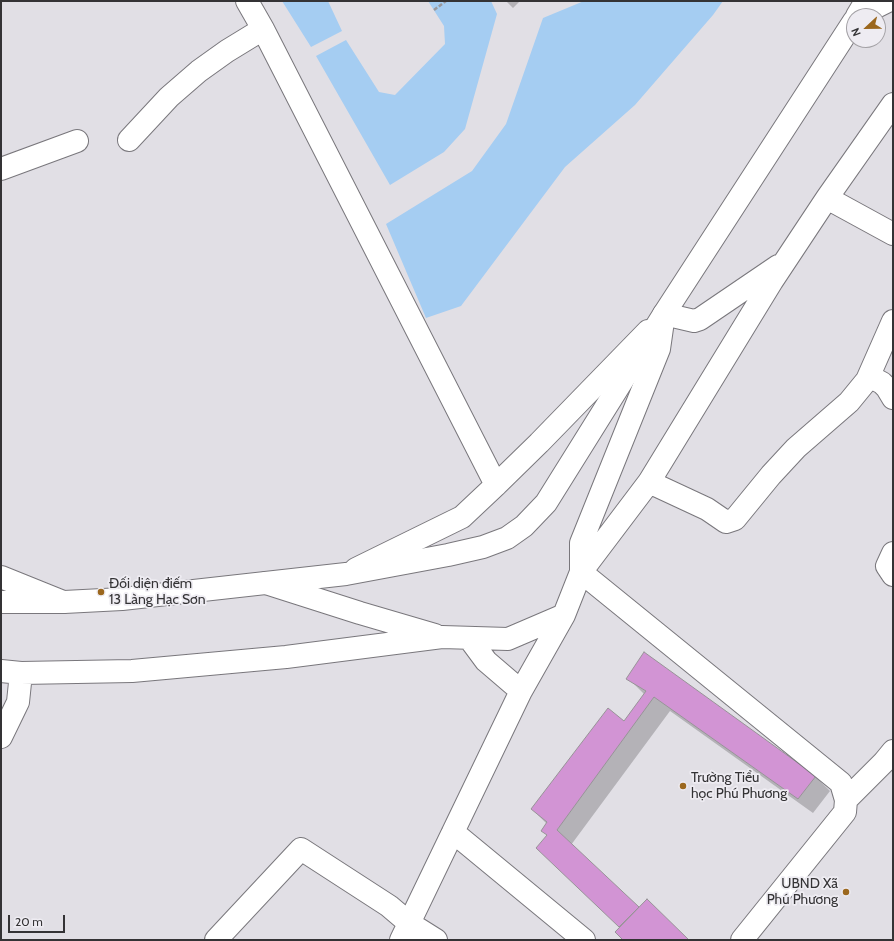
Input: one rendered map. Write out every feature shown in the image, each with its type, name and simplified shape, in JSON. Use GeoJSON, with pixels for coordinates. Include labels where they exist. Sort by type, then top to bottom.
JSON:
{"type":"FeatureCollection","features":[{"type":"Feature","properties":{"kind":"street"},"geometry":{"type":"LineString","coordinates":[[246,1],[263,29],[496,485]]}},
{"type":"Feature","properties":{"kind":"street"},"geometry":{"type":"LineString","coordinates":[[874,8],[888,1]]}},
{"type":"Feature","properties":{"kind":"street"},"geometry":{"type":"LineString","coordinates":[[129,140],[169,97],[199,71],[227,51],[263,29]]}},
{"type":"Feature","properties":{"kind":"street"},"geometry":{"type":"LineString","coordinates":[[1,602],[64,602],[137,598],[346,574],[484,547],[507,538],[524,526],[546,503],[664,314],[846,33]]}},
{"type":"Feature","properties":{"kind":"street"},"geometry":{"type":"LineString","coordinates":[[405,932],[521,691],[564,615],[582,572],[649,482],[786,260],[827,198],[893,104]]}},
{"type":"Feature","properties":{"kind":"street"},"geometry":{"type":"LineString","coordinates":[[1,169],[77,141]]}},
{"type":"Feature","properties":{"kind":"street"},"geometry":{"type":"LineString","coordinates":[[827,198],[893,234]]}},
{"type":"Feature","properties":{"kind":"street"},"geometry":{"type":"LineString","coordinates":[[664,314],[694,321],[700,319],[786,260]]}},
{"type":"Feature","properties":{"kind":"street"},"geometry":{"type":"LineString","coordinates":[[346,574],[462,517],[496,485],[664,314]]}},
{"type":"Feature","properties":{"kind":"street"},"geometry":{"type":"LineString","coordinates":[[664,314],[659,349],[581,543],[582,572],[841,783],[846,800],[845,812],[742,940]]}},
{"type":"Feature","properties":{"kind":"street"},"geometry":{"type":"LineString","coordinates":[[649,482],[707,509],[726,522],[735,520],[796,448],[849,402],[868,376],[893,321]]}},
{"type":"Feature","properties":{"kind":"street"},"geometry":{"type":"LineString","coordinates":[[868,376],[882,382],[893,398]]}},
{"type":"Feature","properties":{"kind":"street"},"geometry":{"type":"LineString","coordinates":[[893,554],[887,566],[893,575]]}},
{"type":"Feature","properties":{"kind":"street"},"geometry":{"type":"LineString","coordinates":[[1,577],[64,602]]}},
{"type":"Feature","properties":{"kind":"street"},"geometry":{"type":"LineString","coordinates":[[266,583],[442,637]]}},
{"type":"Feature","properties":{"kind":"street"},"geometry":{"type":"LineString","coordinates":[[1,737],[18,702],[11,672],[147,669],[286,657],[442,637],[508,639],[564,615]]}},
{"type":"Feature","properties":{"kind":"street"},"geometry":{"type":"LineString","coordinates":[[470,638],[486,661],[521,691]]}},
{"type":"Feature","properties":{"kind":"street"},"geometry":{"type":"LineString","coordinates":[[846,800],[893,751]]}},
{"type":"Feature","properties":{"kind":"street"},"geometry":{"type":"LineString","coordinates":[[453,832],[584,940]]}},
{"type":"Feature","properties":{"kind":"street"},"geometry":{"type":"LineString","coordinates":[[216,940],[302,849],[389,906],[405,932],[436,940]]}},
{"type":"Feature","properties":{"kind":"path"},"geometry":{"type":"LineString","coordinates":[[434,10],[446,1]]}},
{"type":"Feature","properties":{"kind":"water"},"geometry":{"type":"Polygon","coordinates":[[[282,1],[328,1],[342,31],[311,47],[282,1]]]}},
{"type":"Feature","properties":{"kind":"water"},"geometry":{"type":"Polygon","coordinates":[[[428,1],[491,1],[497,14],[465,129],[444,152],[390,185],[316,56],[346,40],[379,92],[395,95],[445,44],[444,26],[428,1]]]}},
{"type":"Feature","properties":{"kind":"water"},"geometry":{"type":"Polygon","coordinates":[[[584,1],[723,1],[713,15],[635,105],[565,167],[461,306],[426,318],[386,224],[472,171],[506,124],[543,18],[584,1]]]}},
{"type":"Feature","properties":{"kind":"building"},"geometry":{"type":"Polygon","coordinates":[[[644,652],[816,776],[798,799],[654,697],[557,830],[639,907],[619,927],[536,848],[547,835],[541,831],[547,822],[531,809],[608,708],[624,721],[646,691],[626,679],[644,652]]]}},
{"type":"Feature","properties":{"kind":"building"},"geometry":{"type":"Polygon","coordinates":[[[647,899],[689,940],[623,940],[615,932],[647,899]]]}},
{"type":"Feature","properties":{"kind":"place","name":"Đối diện điếm 13 Làng Hạc Sơn"},"geometry":{"type":"Point","coordinates":[101,592]}},
{"type":"Feature","properties":{"kind":"place","name":"Trường Tiểu học Phú Phương"},"geometry":{"type":"Point","coordinates":[683,786]}},
{"type":"Feature","properties":{"kind":"place","name":"UBND Xã Phú Phương"},"geometry":{"type":"Point","coordinates":[846,892]}}]}
